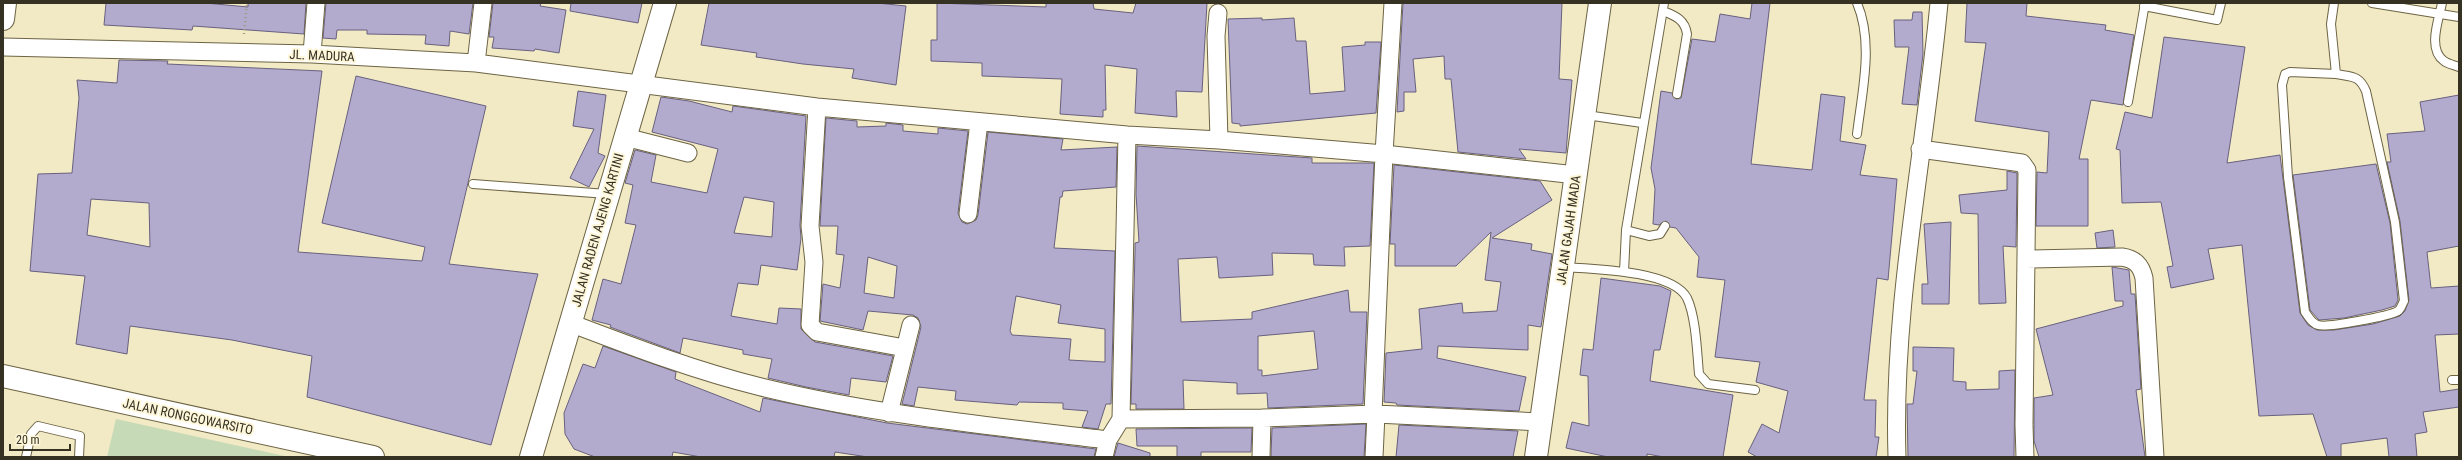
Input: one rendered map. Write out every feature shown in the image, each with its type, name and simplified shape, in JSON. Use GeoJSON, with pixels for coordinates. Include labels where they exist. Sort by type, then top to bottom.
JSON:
{"type":"FeatureCollection","features":[{"type":"Feature","properties":{"kind":"main road"},"geometry":{"type":"LineString","coordinates":[[3,19],[5,3]]}},
{"type":"Feature","properties":{"kind":"main road","name":"JALAN RADEN AJENG KARTINI"},"geometry":{"type":"LineString","coordinates":[[530,457],[665,3]]}},
{"type":"Feature","properties":{"kind":"main road","name":"JALAN GAJAH MADA"},"geometry":{"type":"LineString","coordinates":[[1536,457],[1600,3]]}},
{"type":"Feature","properties":{"kind":"main road","name":"JALAN RONGGOWARSITO"},"geometry":{"type":"LineString","coordinates":[[3,376],[373,457]]}},
{"type":"Feature","properties":{"kind":"street"},"geometry":{"type":"LineString","coordinates":[[312,54],[316,3]]}},
{"type":"Feature","properties":{"kind":"street"},"geometry":{"type":"LineString","coordinates":[[476,63],[483,3]]}},
{"type":"Feature","properties":{"kind":"street"},"geometry":{"type":"LineString","coordinates":[[1374,457],[1384,154],[1393,3]]}},
{"type":"Feature","properties":{"kind":"street"},"geometry":{"type":"LineString","coordinates":[[1897,457],[1900,347],[1920,150],[1939,3]]}},
{"type":"Feature","properties":{"kind":"street"},"geometry":{"type":"LineString","coordinates":[[1218,13],[1216,36],[1219,140]]}},
{"type":"Feature","properties":{"kind":"street","name":"JL. MADURA"},"geometry":{"type":"LineString","coordinates":[[3,47],[312,54],[476,63],[817,107],[1127,135],[1219,140],[1384,154],[1576,175]]}},
{"type":"Feature","properties":{"kind":"street"},"geometry":{"type":"LineString","coordinates":[[817,107],[810,226],[814,262],[810,325],[817,332],[905,348]]}},
{"type":"Feature","properties":{"kind":"street"},"geometry":{"type":"LineString","coordinates":[[968,214],[979,122]]}},
{"type":"Feature","properties":{"kind":"street"},"geometry":{"type":"LineString","coordinates":[[1104,457],[1108,440],[1121,419],[1127,135]]}},
{"type":"Feature","properties":{"kind":"street"},"geometry":{"type":"LineString","coordinates":[[625,137],[688,153]]}},
{"type":"Feature","properties":{"kind":"street"},"geometry":{"type":"LineString","coordinates":[[1920,150],[1969,154],[2025,166],[2027,171],[2024,425],[2026,457]]}},
{"type":"Feature","properties":{"kind":"street"},"geometry":{"type":"LineString","coordinates":[[2027,260],[2122,257],[2129,258],[2139,265],[2144,278],[2155,457]]}},
{"type":"Feature","properties":{"kind":"street"},"geometry":{"type":"LineString","coordinates":[[570,322],[666,360],[761,387],[889,413],[1108,440]]}},
{"type":"Feature","properties":{"kind":"street"},"geometry":{"type":"LineString","coordinates":[[889,413],[911,325]]}},
{"type":"Feature","properties":{"kind":"street"},"geometry":{"type":"LineString","coordinates":[[1121,419],[1262,418],[1375,414],[1541,422]]}},
{"type":"Feature","properties":{"kind":"street"},"geometry":{"type":"LineString","coordinates":[[1261,457],[1262,418]]}},
{"type":"Feature","properties":{"kind":"lane"},"geometry":{"type":"LineString","coordinates":[[1857,3],[1864,19],[1865,46],[1864,75],[1857,134]]}},
{"type":"Feature","properties":{"kind":"lane"},"geometry":{"type":"LineString","coordinates":[[2128,102],[2144,4],[2217,20],[2221,3]]}},
{"type":"Feature","properties":{"kind":"lane"},"geometry":{"type":"LineString","coordinates":[[2334,3],[2331,24],[2336,74]]}},
{"type":"Feature","properties":{"kind":"lane"},"geometry":{"type":"LineString","coordinates":[[2372,3],[2459,17]]}},
{"type":"Feature","properties":{"kind":"lane"},"geometry":{"type":"LineString","coordinates":[[2442,3],[2435,42],[2438,54],[2444,61],[2459,67]]}},
{"type":"Feature","properties":{"kind":"lane"},"geometry":{"type":"LineString","coordinates":[[1624,272],[1626,230],[1642,123],[1664,7],[1686,25],[1687,34],[1677,94]]}},
{"type":"Feature","properties":{"kind":"lane"},"geometry":{"type":"LineString","coordinates":[[2290,72],[2336,74],[2356,77],[2362,82],[2366,91],[2395,222],[2404,301],[2399,311],[2389,315],[2329,326],[2317,325],[2311,321],[2305,312],[2288,177],[2282,85],[2285,74],[2290,72]]}},
{"type":"Feature","properties":{"kind":"lane"},"geometry":{"type":"LineString","coordinates":[[1584,115],[1642,123]]}},
{"type":"Feature","properties":{"kind":"lane"},"geometry":{"type":"LineString","coordinates":[[473,184],[608,194]]}},
{"type":"Feature","properties":{"kind":"lane"},"geometry":{"type":"LineString","coordinates":[[1626,230],[1655,236],[1660,234],[1665,226]]}},
{"type":"Feature","properties":{"kind":"lane"},"geometry":{"type":"LineString","coordinates":[[1562,267],[1624,272],[1671,284],[1681,290],[1687,299],[1690,310],[1699,374],[1703,381],[1708,384],[1755,390]]}},
{"type":"Feature","properties":{"kind":"lane"},"geometry":{"type":"LineString","coordinates":[[26,457],[31,434],[38,426],[80,436],[79,457]]}},
{"type":"Feature","properties":{"kind":"path"},"geometry":{"type":"LineString","coordinates":[[243,53],[247,3]]}},
{"type":"Feature","properties":{"kind":"green space"},"geometry":{"type":"Polygon","coordinates":[[[116,419],[289,457],[107,457],[116,419]]]}},
{"type":"Feature","properties":{"kind":"building"},"geometry":{"type":"Polygon","coordinates":[[[106,3],[205,3],[248,7],[248,3],[306,3],[304,34],[193,26],[192,30],[104,25],[106,3]]]}},
{"type":"Feature","properties":{"kind":"building"},"geometry":{"type":"Polygon","coordinates":[[[326,3],[473,3],[469,34],[450,31],[449,46],[425,44],[426,35],[367,34],[367,30],[337,30],[336,39],[323,38],[326,3]]]}},
{"type":"Feature","properties":{"kind":"building"},"geometry":{"type":"Polygon","coordinates":[[[493,3],[541,3],[540,6],[566,10],[559,53],[535,49],[534,51],[492,48],[494,37],[489,37],[493,3]]]}},
{"type":"Feature","properties":{"kind":"building"},"geometry":{"type":"Polygon","coordinates":[[[571,3],[642,3],[638,23],[570,11],[571,3]]]}},
{"type":"Feature","properties":{"kind":"building"},"geometry":{"type":"Polygon","coordinates":[[[709,3],[877,3],[906,6],[896,85],[852,78],[854,69],[803,64],[756,57],[757,53],[701,45],[709,3]]]}},
{"type":"Feature","properties":{"kind":"building"},"geometry":{"type":"Polygon","coordinates":[[[937,3],[1046,7],[1046,3],[1093,3],[1094,9],[1133,13],[1136,3],[1207,3],[1202,92],[1176,91],[1177,117],[1135,113],[1137,69],[1105,65],[1106,110],[1103,110],[1103,117],[1060,114],[1062,79],[982,76],[982,63],[931,61],[931,40],[937,40],[937,3]]]}},
{"type":"Feature","properties":{"kind":"building"},"geometry":{"type":"Polygon","coordinates":[[[1403,3],[1562,3],[1559,79],[1572,80],[1566,153],[1519,149],[1526,159],[1458,152],[1451,79],[1445,79],[1444,56],[1413,59],[1416,92],[1404,92],[1404,111],[1397,112],[1403,3]]]}},
{"type":"Feature","properties":{"kind":"building"},"geometry":{"type":"Polygon","coordinates":[[[1752,3],[1770,3],[1751,164],[1812,170],[1821,94],[1845,97],[1840,141],[1866,145],[1860,175],[1897,179],[1888,280],[1877,278],[1864,400],[1876,400],[1875,437],[1879,437],[1876,457],[1757,457],[1748,452],[1762,424],[1779,433],[1788,391],[1756,382],[1760,362],[1715,357],[1725,280],[1697,277],[1699,257],[1676,228],[1670,227],[1666,221],[1659,225],[1653,224],[1655,189],[1651,168],[1661,91],[1672,93],[1676,99],[1681,98],[1692,39],[1715,42],[1720,14],[1750,19],[1752,3]]]}},
{"type":"Feature","properties":{"kind":"building"},"geometry":{"type":"Polygon","coordinates":[[[1967,3],[2027,3],[2026,16],[2106,25],[2105,30],[2134,35],[2123,105],[2091,100],[2079,159],[2088,159],[2088,226],[2036,226],[2037,172],[2047,173],[2049,132],[1975,121],[1986,43],[1965,42],[1967,3]]]}},
{"type":"Feature","properties":{"kind":"building"},"geometry":{"type":"Polygon","coordinates":[[[1913,12],[1922,12],[1923,54],[1917,105],[1902,104],[1909,47],[1895,47],[1894,20],[1912,20],[1913,12]]]}},
{"type":"Feature","properties":{"kind":"building"},"geometry":{"type":"Polygon","coordinates":[[[1262,18],[1262,20],[1294,18],[1296,41],[1306,41],[1310,94],[1345,91],[1342,47],[1365,45],[1365,42],[1381,42],[1376,113],[1240,126],[1240,124],[1232,123],[1228,19],[1262,18]]]}},
{"type":"Feature","properties":{"kind":"building"},"geometry":{"type":"Polygon","coordinates":[[[2164,37],[2245,47],[2227,163],[2280,155],[2300,313],[2308,325],[2317,330],[2334,330],[2373,324],[2400,316],[2405,311],[2409,300],[2400,221],[2387,162],[2391,162],[2387,134],[2425,131],[2420,102],[2459,95],[2459,246],[2427,252],[2431,288],[2459,286],[2459,334],[2435,335],[2440,392],[2459,389],[2459,407],[2423,412],[2427,432],[2415,434],[2417,457],[2389,457],[2387,438],[2341,444],[2341,457],[2327,457],[2313,414],[2259,416],[2242,245],[2208,249],[2214,279],[2171,288],[2167,267],[2173,266],[2161,202],[2122,203],[2120,150],[2116,149],[2125,112],[2152,118],[2164,37]]]}},
{"type":"Feature","properties":{"kind":"building"},"geometry":{"type":"Polygon","coordinates":[[[119,60],[168,61],[167,64],[322,71],[298,252],[422,261],[425,247],[322,223],[356,76],[486,106],[449,264],[538,274],[491,445],[307,397],[312,356],[232,340],[130,326],[127,354],[76,344],[85,276],[30,271],[38,174],[72,173],[79,98],[77,80],[117,83],[119,60]],[[91,199],[87,235],[150,247],[149,203],[91,199]]]}},
{"type":"Feature","properties":{"kind":"building"},"geometry":{"type":"Polygon","coordinates":[[[578,91],[606,95],[598,153],[605,156],[589,187],[570,178],[594,129],[573,126],[578,91]]]}},
{"type":"Feature","properties":{"kind":"building"},"geometry":{"type":"Polygon","coordinates":[[[661,97],[689,101],[732,112],[733,106],[806,116],[800,225],[801,238],[797,270],[761,265],[758,285],[738,283],[731,316],[777,324],[779,308],[801,309],[801,329],[815,342],[893,356],[886,382],[851,378],[849,395],[806,387],[768,378],[772,359],[743,354],[743,350],[683,338],[680,353],[610,327],[611,325],[592,320],[603,279],[621,284],[636,225],[625,223],[633,185],[625,183],[635,150],[656,155],[651,182],[707,193],[718,149],[652,132],[661,97]],[[744,197],[734,233],[772,237],[774,202],[744,197]]]}},
{"type":"Feature","properties":{"kind":"building"},"geometry":{"type":"Polygon","coordinates":[[[826,118],[857,121],[857,127],[886,126],[886,123],[903,125],[903,131],[938,134],[938,128],[968,131],[958,213],[962,222],[967,224],[976,220],[978,215],[988,132],[1063,139],[1061,150],[1117,147],[1116,187],[1063,191],[1062,197],[1060,197],[1054,248],[1115,251],[1111,404],[1106,404],[1098,429],[1082,427],[1088,411],[1063,409],[1063,403],[1019,402],[1017,405],[955,400],[956,391],[918,387],[914,406],[902,404],[921,327],[918,318],[913,315],[868,311],[863,330],[820,321],[823,284],[840,288],[844,255],[836,254],[838,226],[820,226],[826,118]],[[868,257],[864,293],[894,298],[897,266],[868,257]],[[1016,296],[1010,331],[1012,335],[1071,339],[1069,360],[1105,362],[1105,329],[1058,323],[1061,305],[1016,296]]]}},
{"type":"Feature","properties":{"kind":"building"},"geometry":{"type":"Polygon","coordinates":[[[1137,146],[1312,158],[1312,163],[1374,163],[1370,246],[1344,247],[1345,266],[1314,265],[1313,254],[1272,253],[1273,275],[1219,278],[1217,257],[1178,259],[1181,322],[1252,319],[1252,312],[1348,290],[1350,312],[1367,312],[1363,404],[1268,408],[1267,393],[1237,394],[1237,383],[1183,380],[1184,409],[1136,409],[1136,404],[1131,404],[1135,243],[1139,242],[1136,194],[1137,146]],[[1314,331],[1258,336],[1258,370],[1262,370],[1262,376],[1318,369],[1314,331]]]}},
{"type":"Feature","properties":{"kind":"building"},"geometry":{"type":"Polygon","coordinates":[[[2376,164],[2390,223],[2398,300],[2395,306],[2382,310],[2344,318],[2319,320],[2310,310],[2293,175],[2376,164]]]}},
{"type":"Feature","properties":{"kind":"building"},"geometry":{"type":"Polygon","coordinates":[[[1394,165],[1540,181],[1552,200],[1492,238],[1532,244],[1531,250],[1552,254],[1541,327],[1528,325],[1528,350],[1438,346],[1437,358],[1526,377],[1519,411],[1397,405],[1396,403],[1384,402],[1386,353],[1422,349],[1419,309],[1462,303],[1463,313],[1497,311],[1501,282],[1485,280],[1491,232],[1456,266],[1395,266],[1395,244],[1390,244],[1394,165]]]}},
{"type":"Feature","properties":{"kind":"building"},"geometry":{"type":"Polygon","coordinates":[[[2007,171],[2017,173],[2016,247],[2003,246],[2006,303],[1979,304],[1978,214],[1961,213],[1959,195],[2007,190],[2007,171]]]}},
{"type":"Feature","properties":{"kind":"building"},"geometry":{"type":"Polygon","coordinates":[[[1951,222],[1949,304],[1922,304],[1922,284],[1928,284],[1924,224],[1951,222]]]}},
{"type":"Feature","properties":{"kind":"building"},"geometry":{"type":"Polygon","coordinates":[[[2113,230],[2115,247],[2097,248],[2095,233],[2113,230]]]}},
{"type":"Feature","properties":{"kind":"building"},"geometry":{"type":"Polygon","coordinates":[[[2112,267],[2129,270],[2131,294],[2135,294],[2141,389],[2136,390],[2145,457],[2039,457],[2034,441],[2034,398],[2053,395],[2036,329],[2123,306],[2123,301],[2115,301],[2112,267]]]}},
{"type":"Feature","properties":{"kind":"building"},"geometry":{"type":"Polygon","coordinates":[[[1601,278],[1660,286],[1671,291],[1660,350],[1654,350],[1650,381],[1733,395],[1723,457],[1664,457],[1647,454],[1647,457],[1608,457],[1566,448],[1572,422],[1589,426],[1588,376],[1580,375],[1583,349],[1593,350],[1601,278]]]}},
{"type":"Feature","properties":{"kind":"building"},"geometry":{"type":"Polygon","coordinates":[[[603,346],[676,372],[675,379],[760,412],[763,398],[887,423],[1096,449],[1094,457],[868,457],[835,452],[834,457],[701,457],[673,452],[672,457],[595,457],[574,449],[565,434],[564,413],[583,364],[595,368],[603,346]]]}},
{"type":"Feature","properties":{"kind":"building"},"geometry":{"type":"Polygon","coordinates":[[[1913,347],[1954,348],[1953,381],[1966,382],[1966,390],[1999,389],[1999,371],[2015,370],[2014,457],[1908,457],[1907,404],[1913,404],[1917,371],[1913,371],[1913,347]]]}},
{"type":"Feature","properties":{"kind":"building"},"geometry":{"type":"Polygon","coordinates":[[[1366,424],[1364,457],[1272,457],[1271,455],[1272,428],[1366,424]]]}},
{"type":"Feature","properties":{"kind":"building"},"geometry":{"type":"Polygon","coordinates":[[[1399,425],[1518,431],[1513,457],[1396,457],[1399,425]]]}},
{"type":"Feature","properties":{"kind":"building"},"geometry":{"type":"Polygon","coordinates":[[[1252,428],[1251,452],[1201,452],[1201,457],[1177,457],[1177,446],[1137,446],[1136,429],[1252,428]]]}},
{"type":"Feature","properties":{"kind":"building"},"geometry":{"type":"Polygon","coordinates":[[[1118,443],[1150,453],[1150,457],[1114,457],[1118,443]]]}}]}
